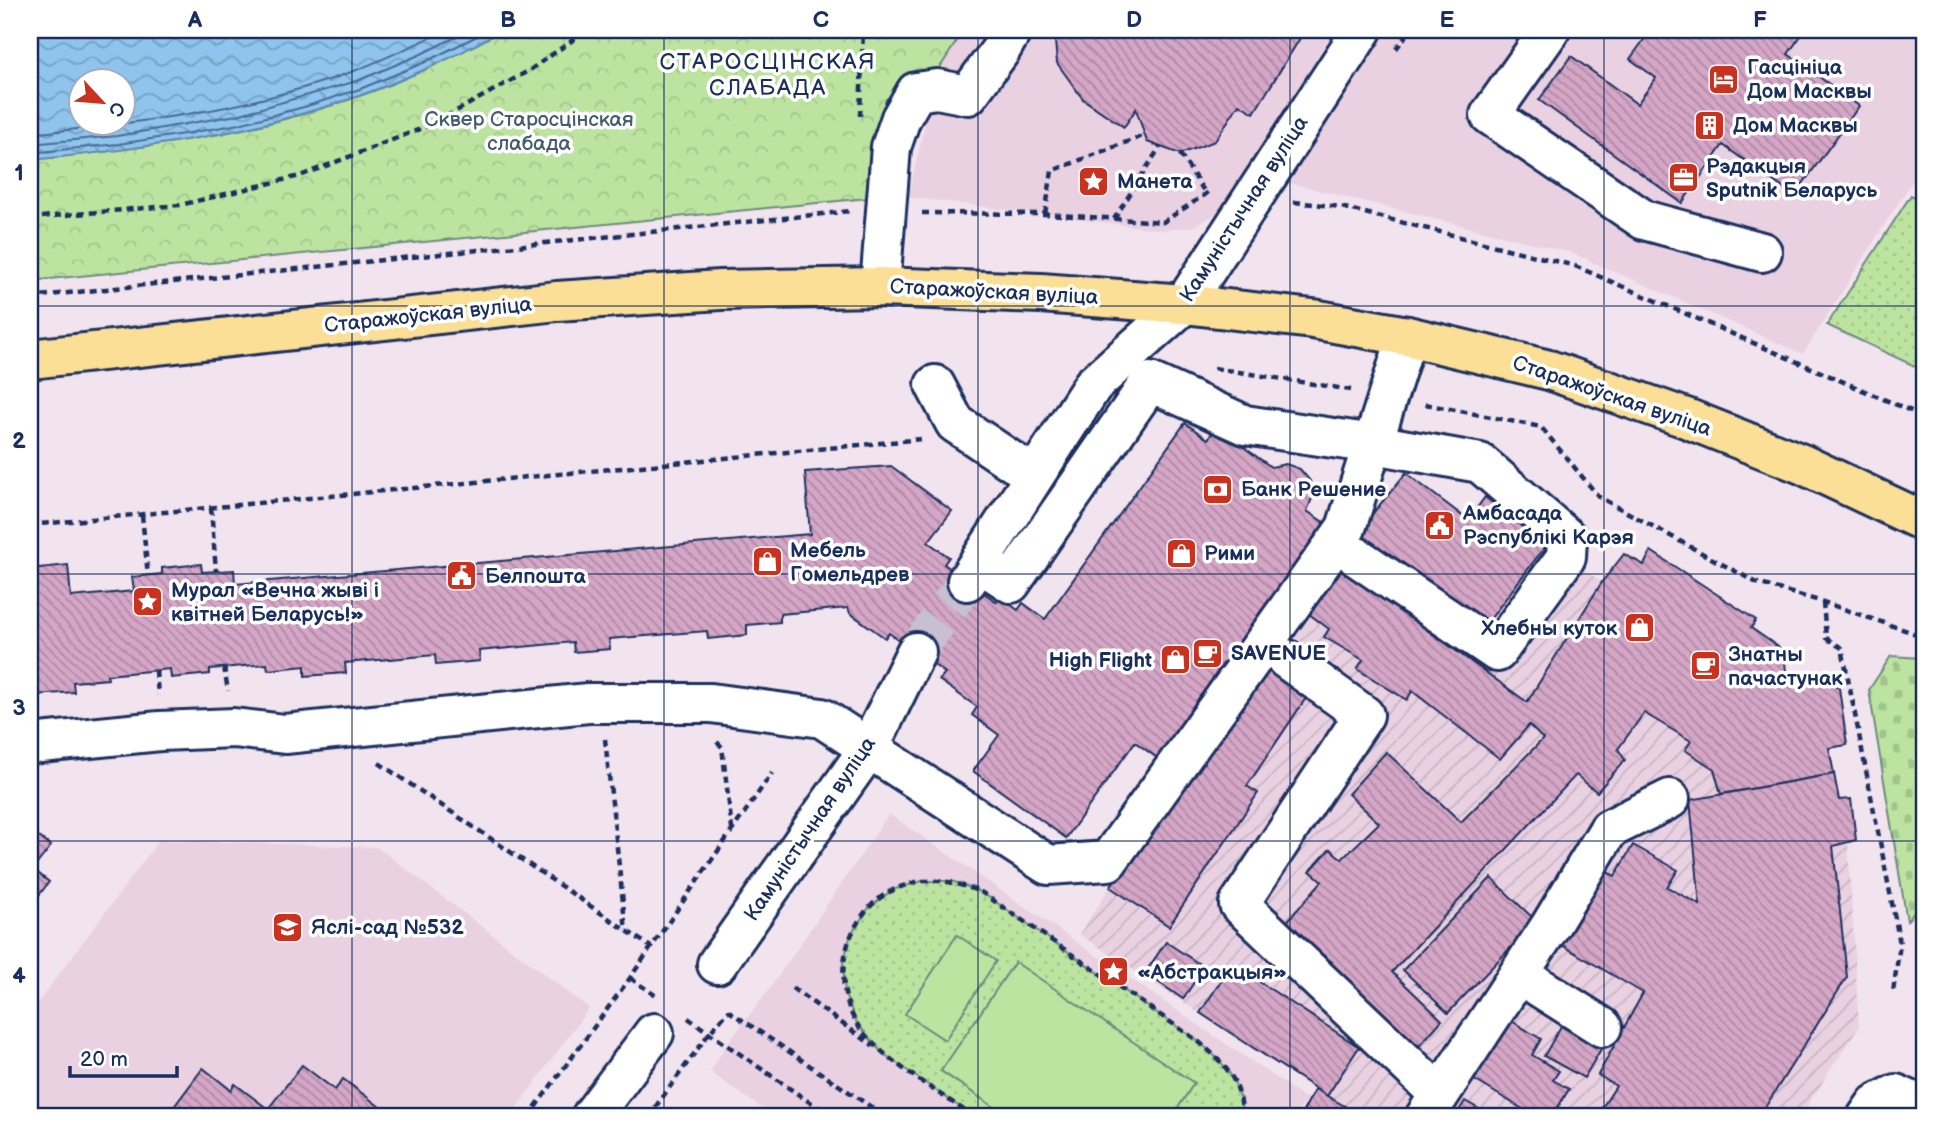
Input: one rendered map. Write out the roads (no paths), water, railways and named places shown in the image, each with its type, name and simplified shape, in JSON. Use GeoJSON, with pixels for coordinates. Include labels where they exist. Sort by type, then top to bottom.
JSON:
{"type":"FeatureCollection","features":[{"type":"Feature","properties":{"kind":"main road","name":"Старажоўская вуліца"},"geometry":{"type":"LineString","coordinates":[[30,359],[557,301],[720,290],[880,286],[1041,293],[1184,304],[1313,319],[1407,336],[1549,370],[1686,418],[1802,464],[1925,522]]}},
{"type":"Feature","properties":{"kind":"street"},"geometry":{"type":"LineString","coordinates":[[880,286],[891,147],[901,118],[916,93],[937,89],[968,95],[1012,30]]}},
{"type":"Feature","properties":{"kind":"street","name":"Камуністычная вуліца"},"geometry":{"type":"LineString","coordinates":[[1362,30],[1184,304],[1093,385],[973,571],[1011,583],[1150,382],[1245,425],[1374,444]]}},
{"type":"Feature","properties":{"kind":"street"},"geometry":{"type":"LineString","coordinates":[[1550,30],[1490,116],[1644,220],[1762,252]]}},
{"type":"Feature","properties":{"kind":"street"},"geometry":{"type":"LineString","coordinates":[[30,744],[160,731],[234,728],[285,734],[588,703],[710,703],[822,718],[1048,865],[1108,861],[1346,528],[1407,336]]}},
{"type":"Feature","properties":{"kind":"street"},"geometry":{"type":"LineString","coordinates":[[935,385],[955,423],[1035,474]]}},
{"type":"Feature","properties":{"kind":"street"},"geometry":{"type":"LineString","coordinates":[[1357,557],[1497,652],[1566,557],[1567,538],[1480,463],[1374,444]]}},
{"type":"Feature","properties":{"kind":"street","name":"Камуністычная вуліца"},"geometry":{"type":"LineString","coordinates":[[718,964],[869,747],[916,652]]}},
{"type":"Feature","properties":{"kind":"street"},"geometry":{"type":"LineString","coordinates":[[1286,659],[1364,715],[1239,904],[1432,1106],[1519,974],[1609,828],[1670,799]]}},
{"type":"Feature","properties":{"kind":"street"},"geometry":{"type":"LineString","coordinates":[[1519,974],[1602,1027]]}},
{"type":"Feature","properties":{"kind":"street"},"geometry":{"type":"LineString","coordinates":[[591,1117],[654,1032]]}},
{"type":"Feature","properties":{"kind":"street"},"geometry":{"type":"LineString","coordinates":[[1867,1117],[1877,1104],[1896,1094],[1916,1103],[1925,1113]]}},
{"type":"Feature","properties":{"kind":"water"},"geometry":{"type":"Polygon","coordinates":[[[30,30],[502,30],[391,84],[291,117],[189,139],[30,160],[30,30]]]}},
{"type":"Feature","properties":{"kind":"tunnel"},"geometry":{"type":"LineString","coordinates":[[916,652],[967,581]]}},
{"type":"Feature","properties":{"kind":"place","name":"Гасцініца Дом Масквы"},"geometry":{"type":"Point","coordinates":[1724,79]}},
{"type":"Feature","properties":{"kind":"place","name":"Дом Масквы"},"geometry":{"type":"Point","coordinates":[1710,125]}},
{"type":"Feature","properties":{"kind":"place","name":"Рэдакцыя Sputnik Беларусь"},"geometry":{"type":"Point","coordinates":[1683,178]}},
{"type":"Feature","properties":{"kind":"place","name":"Манета"},"geometry":{"type":"Point","coordinates":[1094,181]}},
{"type":"Feature","properties":{"kind":"place","name":"Банк Решение"},"geometry":{"type":"Point","coordinates":[1218,489]}},
{"type":"Feature","properties":{"kind":"place","name":"Амбасада Рэспублікі Карэя"},"geometry":{"type":"Point","coordinates":[1440,525]}},
{"type":"Feature","properties":{"kind":"place","name":"Рими"},"geometry":{"type":"Point","coordinates":[1181,553]}},
{"type":"Feature","properties":{"kind":"place","name":"Мебель Гомельдрев"},"geometry":{"type":"Point","coordinates":[767,562]}},
{"type":"Feature","properties":{"kind":"place","name":"Белпошта"},"geometry":{"type":"Point","coordinates":[462,576]}},
{"type":"Feature","properties":{"kind":"place","name":"Мурал «Вечна жыві і квітней Беларусь!»"},"geometry":{"type":"Point","coordinates":[148,602]}},
{"type":"Feature","properties":{"kind":"place","name":"Хлебны куток"},"geometry":{"type":"Point","coordinates":[1640,628]}},
{"type":"Feature","properties":{"kind":"place","name":"SAVENUE"},"geometry":{"type":"Point","coordinates":[1208,653]}},
{"type":"Feature","properties":{"kind":"place","name":"High Flight"},"geometry":{"type":"Point","coordinates":[1175,660]}},
{"type":"Feature","properties":{"kind":"place","name":"Знатны пачастунак"},"geometry":{"type":"Point","coordinates":[1705,666]}},
{"type":"Feature","properties":{"kind":"place","name":"Яслі-сад №532"},"geometry":{"type":"Point","coordinates":[288,927]}},
{"type":"Feature","properties":{"kind":"place","name":"«Абстракцыя»"},"geometry":{"type":"Point","coordinates":[1114,972]}},
{"type":"Feature","properties":{"kind":"district","name":"СТАРОСЦІНСКАЯ СЛАБАДА"},"geometry":{"type":"Point","coordinates":[768,75]}},
{"type":"Feature","properties":{"kind":"park label","name":"Сквер Старосцінская слабада"},"geometry":{"type":"Point","coordinates":[529,131]}}]}
